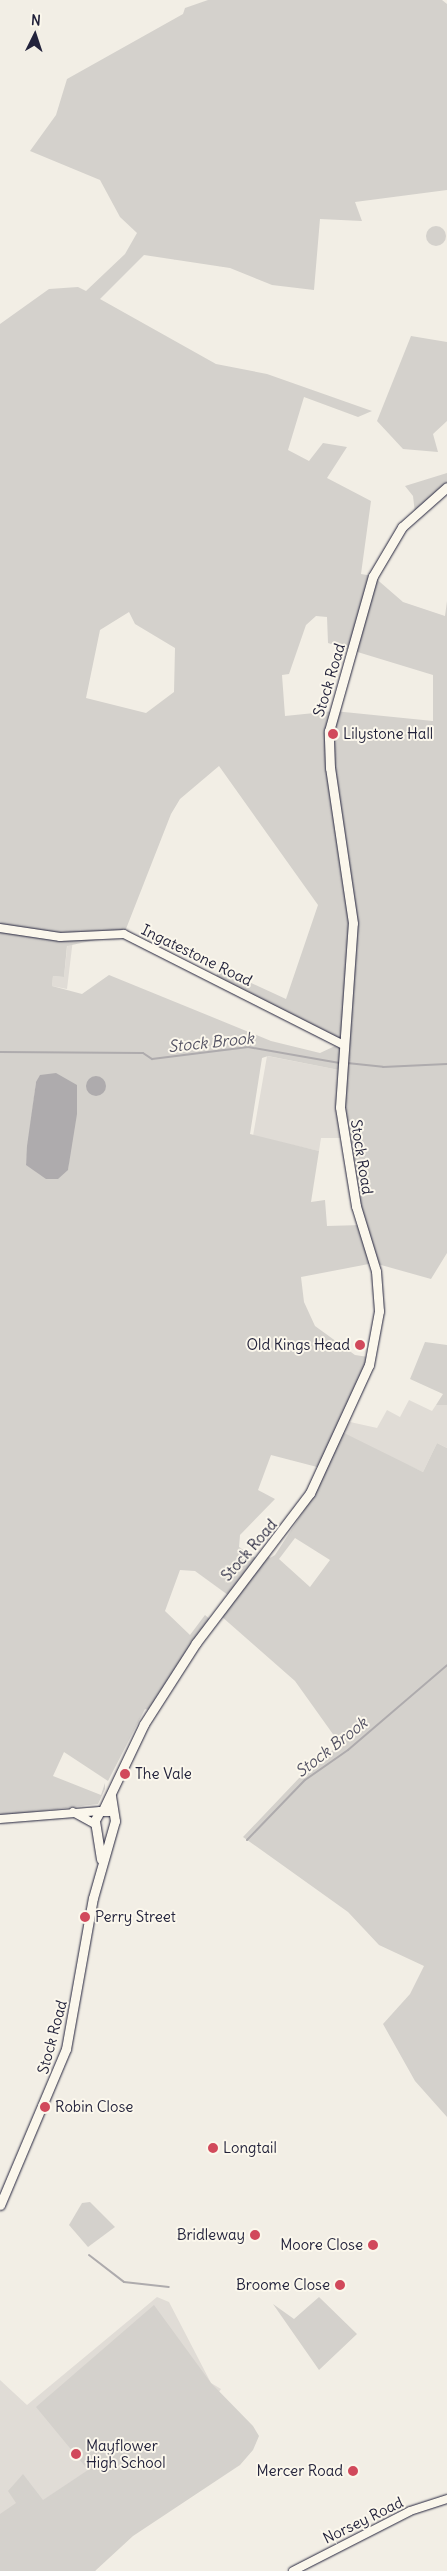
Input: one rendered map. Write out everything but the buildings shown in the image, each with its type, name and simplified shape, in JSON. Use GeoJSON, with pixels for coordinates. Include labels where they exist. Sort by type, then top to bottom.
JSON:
{"type":"FeatureCollection","features":[{"type":"Feature","properties":{"kind":"main road","name":"Stock Road"},"geometry":{"type":"LineString","coordinates":[[102,1867],[96,1825],[105,1811],[112,1790],[144,1724],[223,1602],[286,1529],[310,1493],[369,1365],[379,1311],[376,1272],[356,1206],[340,1107],[342,1044],[353,923],[330,768],[330,722],[373,576],[402,527],[447,487]]}},
{"type":"Feature","properties":{"kind":"main road","name":"Stock Road"},"geometry":{"type":"LineString","coordinates":[[0,2205],[66,2049],[102,1867],[111,1829],[115,1821],[105,1811]]}},
{"type":"Feature","properties":{"kind":"main road"},"geometry":{"type":"LineString","coordinates":[[96,1825],[111,1829]]}},
{"type":"Feature","properties":{"kind":"street","name":"Ingatestone Road"},"geometry":{"type":"LineString","coordinates":[[0,928],[60,937],[124,934],[342,1044]]}},
{"type":"Feature","properties":{"kind":"street"},"geometry":{"type":"LineString","coordinates":[[0,1819],[72,1812],[105,1811]]}},
{"type":"Feature","properties":{"kind":"street"},"geometry":{"type":"LineString","coordinates":[[72,1812],[96,1825]]}},
{"type":"Feature","properties":{"kind":"street","name":"Norsey Road"},"geometry":{"type":"LineString","coordinates":[[293,2571],[410,2511],[447,2499]]}},
{"type":"Feature","properties":{"kind":"shaded area"},"geometry":{"type":"Polygon","coordinates":[[[208,0],[442,0],[447,4],[447,190],[355,202],[362,221],[320,219],[314,290],[272,285],[230,268],[144,255],[100,299],[216,364],[267,374],[372,411],[358,417],[304,397],[288,450],[309,461],[323,443],[347,447],[327,478],[371,501],[361,574],[373,576],[403,602],[445,616],[447,601],[447,1253],[431,1279],[374,1263],[301,1277],[304,1302],[315,1326],[355,1355],[368,1357],[338,1430],[423,1472],[437,1443],[447,1448],[447,2117],[415,2081],[383,2024],[410,1994],[424,1966],[379,1945],[348,1912],[243,1837],[301,1776],[340,1744],[295,1681],[221,1616],[228,1595],[195,1571],[180,1570],[165,1611],[190,1635],[205,1615],[212,1621],[153,1711],[145,1709],[108,1781],[64,1752],[53,1776],[101,1795],[105,1783],[105,1789],[98,1804],[0,1816],[0,324],[49,289],[78,287],[86,291],[125,254],[137,233],[120,217],[100,180],[30,151],[56,115],[67,79],[183,14],[185,8],[208,0]],[[129,612],[100,630],[86,698],[146,713],[174,692],[175,648],[135,624],[129,612]],[[316,616],[306,625],[289,674],[282,675],[285,716],[334,711],[433,721],[433,675],[328,643],[327,617],[316,616]],[[219,766],[180,799],[171,814],[124,934],[67,946],[64,977],[53,976],[52,986],[82,994],[109,975],[271,1041],[320,1053],[335,1046],[342,1049],[342,1044],[214,981],[218,972],[234,975],[286,999],[318,905],[219,766]],[[268,1056],[262,1058],[250,1134],[319,1151],[311,1202],[325,1200],[327,1226],[362,1225],[339,1070],[268,1056]],[[36,1082],[26,1164],[68,1170],[77,1085],[36,1082]],[[271,1455],[258,1490],[275,1499],[240,1535],[239,1547],[259,1560],[266,1552],[270,1558],[275,1555],[314,1495],[321,1468],[271,1455]],[[295,1538],[279,1559],[310,1587],[330,1560],[295,1538]]]}},
{"type":"Feature","properties":{"kind":"shaded area"},"geometry":{"type":"Polygon","coordinates":[[[436,226],[443,229],[446,236],[443,243],[436,246],[429,243],[426,236],[429,229],[436,226]]]}},
{"type":"Feature","properties":{"kind":"shaded area"},"geometry":{"type":"Polygon","coordinates":[[[411,336],[447,342],[447,421],[433,434],[438,452],[403,449],[377,421],[411,336]]]}},
{"type":"Feature","properties":{"kind":"shaded area"},"geometry":{"type":"Polygon","coordinates":[[[447,473],[447,487],[415,513],[413,496],[405,486],[447,473]]]}},
{"type":"Feature","properties":{"kind":"shaded area"},"geometry":{"type":"Polygon","coordinates":[[[68,939],[73,939],[67,989],[52,986],[53,976],[64,977],[68,939]]]}},
{"type":"Feature","properties":{"kind":"shaded area"},"geometry":{"type":"Polygon","coordinates":[[[267,1056],[339,1070],[341,1138],[321,1138],[319,1151],[253,1136],[267,1056]]]}},
{"type":"Feature","properties":{"kind":"shaded area"},"geometry":{"type":"Polygon","coordinates":[[[56,1073],[77,1085],[77,1114],[68,1170],[58,1179],[46,1179],[26,1165],[27,1146],[36,1082],[40,1075],[56,1073]]]}},
{"type":"Feature","properties":{"kind":"shaded area"},"geometry":{"type":"Polygon","coordinates":[[[96,1076],[103,1079],[106,1086],[103,1093],[96,1096],[89,1093],[86,1086],[89,1079],[96,1076]]]}},
{"type":"Feature","properties":{"kind":"shaded area"},"geometry":{"type":"Polygon","coordinates":[[[425,1342],[447,1345],[447,1405],[436,1405],[443,1394],[410,1379],[425,1342]]]}},
{"type":"Feature","properties":{"kind":"shaded area"},"geometry":{"type":"Polygon","coordinates":[[[409,1400],[432,1411],[436,1405],[447,1405],[447,1448],[437,1443],[423,1472],[342,1435],[350,1422],[377,1428],[387,1410],[400,1417],[409,1400]]]}},
{"type":"Feature","properties":{"kind":"shaded area"},"geometry":{"type":"Polygon","coordinates":[[[90,2202],[115,2227],[88,2247],[69,2225],[82,2203],[90,2202]]]}},
{"type":"Feature","properties":{"kind":"shaded area","name":"Mayflower High School"},"geometry":{"type":"Polygon","coordinates":[[[157,2297],[169,2302],[211,2383],[221,2389],[95,2571],[0,2571],[0,2380],[27,2405],[157,2297]]]}},
{"type":"Feature","properties":{"kind":"shaded area"},"geometry":{"type":"Polygon","coordinates":[[[319,2297],[357,2334],[319,2370],[273,2304],[294,2319],[319,2297]]]}},
{"type":"Feature","properties":{"kind":"shaded area","name":"Mayflower High School"},"geometry":{"type":"Polygon","coordinates":[[[154,2305],[211,2383],[253,2426],[259,2436],[253,2450],[240,2465],[133,2536],[95,2571],[0,2571],[0,2514],[16,2503],[8,2491],[23,2474],[43,2500],[88,2470],[36,2407],[154,2305]]]}},
{"type":"Feature","properties":{"kind":"waterway","name":"Stock Brook"},"geometry":{"type":"LineString","coordinates":[[0,1052],[143,1053],[152,1059],[248,1047],[340,1063]]}},
{"type":"Feature","properties":{"kind":"waterway","name":"Stock Brook"},"geometry":{"type":"LineString","coordinates":[[347,1063],[383,1067],[447,1064]]}},
{"type":"Feature","properties":{"kind":"waterway","name":"Stock Brook"},"geometry":{"type":"LineString","coordinates":[[247,1840],[305,1780],[348,1750],[447,1665]]}},
{"type":"Feature","properties":{"kind":"waterway"},"geometry":{"type":"LineString","coordinates":[[89,2255],[124,2282],[169,2287]]}},
{"type":"Feature","properties":{"kind":"place","name":"Lilystone Hall"},"geometry":{"type":"Point","coordinates":[333,734]}},
{"type":"Feature","properties":{"kind":"place","name":"Old Kings Head"},"geometry":{"type":"Point","coordinates":[360,1345]}},
{"type":"Feature","properties":{"kind":"place","name":"The Vale"},"geometry":{"type":"Point","coordinates":[125,1774]}},
{"type":"Feature","properties":{"kind":"place","name":"Perry Street"},"geometry":{"type":"Point","coordinates":[85,1917]}},
{"type":"Feature","properties":{"kind":"place","name":"Robin Close"},"geometry":{"type":"Point","coordinates":[45,2107]}},
{"type":"Feature","properties":{"kind":"place","name":"Longtail"},"geometry":{"type":"Point","coordinates":[213,2148]}},
{"type":"Feature","properties":{"kind":"place","name":"Bridleway"},"geometry":{"type":"Point","coordinates":[255,2235]}},
{"type":"Feature","properties":{"kind":"place","name":"Moore Close"},"geometry":{"type":"Point","coordinates":[373,2245]}},
{"type":"Feature","properties":{"kind":"place","name":"Broome Close"},"geometry":{"type":"Point","coordinates":[340,2285]}},
{"type":"Feature","properties":{"kind":"place","name":"Mayflower High School"},"geometry":{"type":"Point","coordinates":[76,2454]}},
{"type":"Feature","properties":{"kind":"place","name":"Mercer Road"},"geometry":{"type":"Point","coordinates":[353,2471]}}]}
